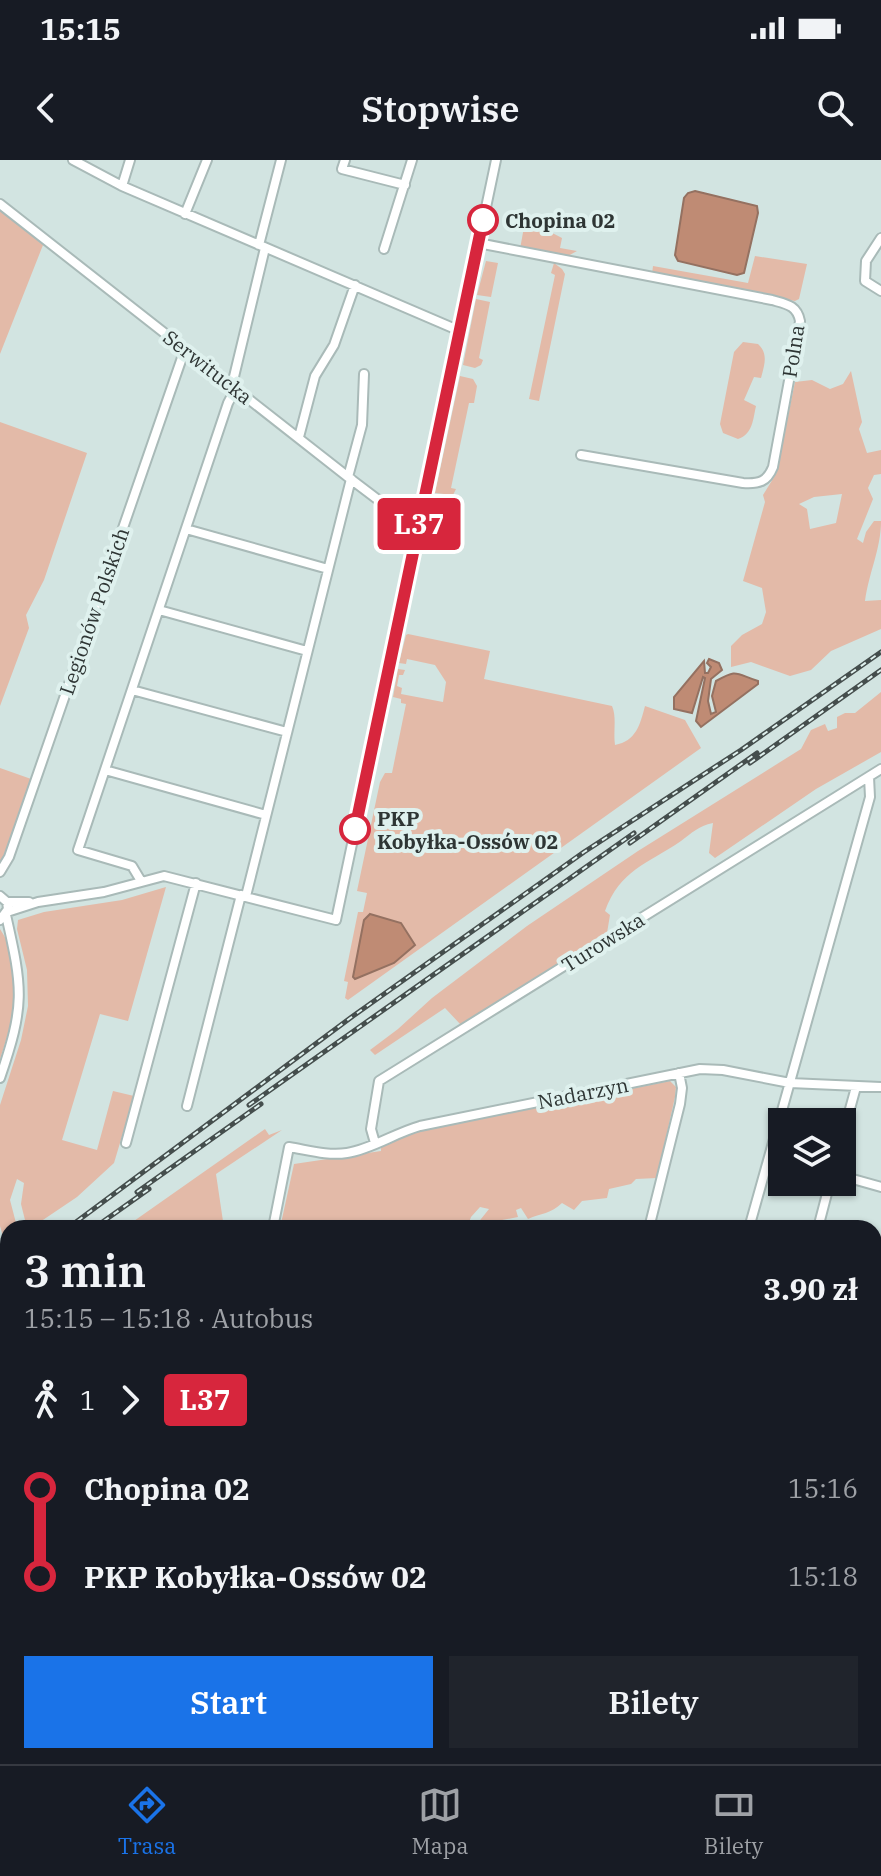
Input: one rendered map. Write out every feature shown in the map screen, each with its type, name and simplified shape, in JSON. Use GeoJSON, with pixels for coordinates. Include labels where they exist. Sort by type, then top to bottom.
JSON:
{"type":"FeatureCollection","features":[{"type":"Feature","properties":{"kind":"street"},"geometry":{"type":"LineString","coordinates":[[73,160],[185,214],[460,331]]}},
{"type":"Feature","properties":{"kind":"street"},"geometry":{"type":"LineString","coordinates":[[122,186],[130,160]]}},
{"type":"Feature","properties":{"kind":"street"},"geometry":{"type":"LineString","coordinates":[[185,214],[207,160]]}},
{"type":"Feature","properties":{"kind":"street"},"geometry":{"type":"LineString","coordinates":[[141,881],[132,866],[78,850],[234,387],[281,160]]}},
{"type":"Feature","properties":{"kind":"street"},"geometry":{"type":"LineString","coordinates":[[345,160],[342,169],[405,185]]}},
{"type":"Feature","properties":{"kind":"street"},"geometry":{"type":"LineString","coordinates":[[384,249],[412,160]]}},
{"type":"Feature","properties":{"kind":"street"},"geometry":{"type":"LineString","coordinates":[[0,1078],[16,1028],[20,1002],[18,968],[3,918],[3,899],[38,902],[93,894],[164,876],[336,920],[496,160]]}},
{"type":"Feature","properties":{"kind":"street","name":"Serwitucka"},"geometry":{"type":"LineString","coordinates":[[0,204],[349,478],[406,521],[419,525]]}},
{"type":"Feature","properties":{"kind":"street"},"geometry":{"type":"LineString","coordinates":[[881,238],[866,261],[865,281],[881,291]]}},
{"type":"Feature","properties":{"kind":"street","name":"Polna"},"geometry":{"type":"LineString","coordinates":[[478,243],[772,300],[790,305],[798,313],[800,321],[773,467],[764,481],[743,483],[581,455]]}},
{"type":"Feature","properties":{"kind":"street"},"geometry":{"type":"LineString","coordinates":[[299,437],[315,376],[334,345],[355,285]]}},
{"type":"Feature","properties":{"kind":"street","name":"Legionów Polskich"},"geometry":{"type":"LineString","coordinates":[[0,872],[15,842],[185,349]]}},
{"type":"Feature","properties":{"kind":"street"},"geometry":{"type":"LineString","coordinates":[[187,1106],[266,815],[328,569],[362,425],[364,374]]}},
{"type":"Feature","properties":{"kind":"street"},"geometry":{"type":"LineString","coordinates":[[186,529],[328,569]]}},
{"type":"Feature","properties":{"kind":"street"},"geometry":{"type":"LineString","coordinates":[[159,610],[307,651]]}},
{"type":"Feature","properties":{"kind":"street"},"geometry":{"type":"LineString","coordinates":[[132,690],[287,732]]}},
{"type":"Feature","properties":{"kind":"street","name":"Turowska"},"geometry":{"type":"LineString","coordinates":[[375,1143],[371,1129],[379,1081],[881,769]]}},
{"type":"Feature","properties":{"kind":"street"},"geometry":{"type":"LineString","coordinates":[[105,770],[266,815]]}},
{"type":"Feature","properties":{"kind":"street"},"geometry":{"type":"LineString","coordinates":[[751,1220],[870,797],[869,777]]}},
{"type":"Feature","properties":{"kind":"street"},"geometry":{"type":"LineString","coordinates":[[126,1143],[196,883]]}},
{"type":"Feature","properties":{"kind":"street"},"geometry":{"type":"LineString","coordinates":[[3,918],[38,902]]}},
{"type":"Feature","properties":{"kind":"street","name":"Nadarzyn"},"geometry":{"type":"LineString","coordinates":[[275,1220],[289,1147],[337,1154],[352,1152],[420,1126],[709,1068],[790,1083],[881,1087]]}},
{"type":"Feature","properties":{"kind":"street"},"geometry":{"type":"LineString","coordinates":[[651,1220],[680,1104],[682,1088],[679,1073]]}},
{"type":"Feature","properties":{"kind":"street"},"geometry":{"type":"LineString","coordinates":[[850,1108],[856,1087]]}},
{"type":"Feature","properties":{"kind":"street"},"geometry":{"type":"LineString","coordinates":[[856,1180],[881,1187]]}},
{"type":"Feature","properties":{"kind":"street"},"geometry":{"type":"LineString","coordinates":[[820,1220],[826,1196]]}},
{"type":"Feature","properties":{"kind":"shaded area"},"geometry":{"type":"Polygon","coordinates":[[[695,191],[757,206],[744,273],[737,275],[678,261],[675,255],[684,198],[695,191]]]}},
{"type":"Feature","properties":{"kind":"shaded area"},"geometry":{"type":"Polygon","coordinates":[[[0,210],[43,245],[0,354],[0,210]]]}},
{"type":"Feature","properties":{"kind":"shaded area"},"geometry":{"type":"Polygon","coordinates":[[[529,221],[562,238],[560,248],[577,251],[566,257],[520,249],[524,227],[529,221]]]}},
{"type":"Feature","properties":{"kind":"shaded area"},"geometry":{"type":"Polygon","coordinates":[[[755,256],[807,264],[799,299],[795,301],[652,274],[653,266],[748,283],[755,256]]]}},
{"type":"Feature","properties":{"kind":"shaded area"},"geometry":{"type":"Polygon","coordinates":[[[486,261],[498,263],[491,297],[477,295],[486,261]]]}},
{"type":"Feature","properties":{"kind":"shaded area"},"geometry":{"type":"Polygon","coordinates":[[[554,263],[565,274],[539,401],[529,399],[555,275],[551,273],[554,263]]]}},
{"type":"Feature","properties":{"kind":"shaded area"},"geometry":{"type":"Polygon","coordinates":[[[476,299],[490,302],[479,358],[483,360],[475,368],[463,365],[476,299]]]}},
{"type":"Feature","properties":{"kind":"shaded area"},"geometry":{"type":"Polygon","coordinates":[[[743,342],[758,344],[765,360],[761,378],[754,377],[744,400],[756,406],[752,426],[747,434],[738,439],[723,433],[720,424],[734,352],[743,342]]]}},
{"type":"Feature","properties":{"kind":"shaded area"},"geometry":{"type":"Polygon","coordinates":[[[851,371],[862,422],[859,429],[867,453],[881,450],[881,474],[874,475],[868,488],[873,499],[857,539],[863,543],[874,521],[881,521],[865,601],[881,600],[881,629],[831,651],[811,670],[790,676],[751,662],[731,667],[731,646],[742,635],[762,624],[766,612],[762,588],[743,581],[765,502],[763,495],[776,474],[795,382],[812,380],[830,389],[843,384],[851,371]],[[842,494],[814,497],[799,504],[807,509],[810,529],[836,523],[842,494]]]}},
{"type":"Feature","properties":{"kind":"shaded area"},"geometry":{"type":"Polygon","coordinates":[[[460,376],[473,379],[477,386],[474,403],[469,403],[451,488],[456,489],[453,495],[435,493],[460,376]]]}},
{"type":"Feature","properties":{"kind":"shaded area"},"geometry":{"type":"Polygon","coordinates":[[[0,422],[87,453],[44,580],[26,615],[29,628],[0,706],[0,422]]]}},
{"type":"Feature","properties":{"kind":"shaded area"},"geometry":{"type":"Polygon","coordinates":[[[408,634],[490,651],[484,679],[612,706],[615,745],[632,736],[639,726],[645,706],[685,720],[701,748],[348,1000],[345,998],[348,982],[344,981],[358,912],[363,912],[367,893],[357,891],[380,782],[385,773],[392,773],[406,704],[393,697],[398,669],[405,670],[403,675],[399,675],[397,686],[402,688],[401,694],[443,702],[446,682],[435,665],[407,659],[406,664],[399,663],[408,634]]]}},
{"type":"Feature","properties":{"kind":"shaded area"},"geometry":{"type":"Polygon","coordinates":[[[709,659],[719,663],[722,670],[711,679],[708,701],[711,714],[716,712],[712,696],[716,681],[736,674],[758,681],[758,684],[701,727],[696,721],[705,678],[692,713],[674,709],[674,697],[704,661],[705,673],[708,673],[711,667],[707,663],[709,659]]]}},
{"type":"Feature","properties":{"kind":"shaded area"},"geometry":{"type":"Polygon","coordinates":[[[881,692],[881,752],[816,789],[715,858],[709,853],[713,823],[699,828],[636,869],[618,886],[605,911],[610,915],[607,933],[461,1025],[445,1008],[375,1055],[370,1050],[527,926],[638,851],[801,749],[811,730],[825,724],[828,731],[837,728],[837,717],[855,713],[881,692]]]}},
{"type":"Feature","properties":{"kind":"shaded area"},"geometry":{"type":"Polygon","coordinates":[[[0,768],[34,780],[8,853],[0,866],[0,768]]]}},
{"type":"Feature","properties":{"kind":"shaded area"},"geometry":{"type":"Polygon","coordinates":[[[166,887],[128,1021],[100,1014],[62,1140],[97,1150],[113,1091],[134,1096],[114,1163],[77,1197],[43,1220],[25,1220],[21,1204],[24,1183],[17,1179],[10,1200],[15,1220],[0,1220],[0,1105],[21,1040],[28,1006],[27,970],[17,929],[18,920],[44,912],[122,900],[166,887]]]}},
{"type":"Feature","properties":{"kind":"shaded area"},"geometry":{"type":"Polygon","coordinates":[[[370,914],[401,923],[415,945],[394,963],[355,979],[364,920],[370,914]]]}},
{"type":"Feature","properties":{"kind":"shaded area"},"geometry":{"type":"Polygon","coordinates":[[[0,929],[8,944],[16,977],[10,1027],[0,1059],[0,929]]]}},
{"type":"Feature","properties":{"kind":"shaded area"},"geometry":{"type":"Polygon","coordinates":[[[670,1081],[676,1087],[657,1178],[636,1179],[631,1184],[609,1189],[607,1198],[582,1201],[574,1210],[562,1203],[528,1219],[521,1208],[516,1210],[518,1217],[502,1220],[480,1220],[489,1209],[480,1207],[470,1220],[282,1220],[294,1164],[381,1151],[381,1145],[405,1134],[670,1081]]]}},
{"type":"Feature","properties":{"kind":"shaded area"},"geometry":{"type":"Polygon","coordinates":[[[265,1129],[269,1135],[282,1130],[216,1174],[223,1220],[135,1220],[265,1129]]]}},
{"type":"Feature","properties":{"kind":"railway"},"geometry":{"type":"LineString","coordinates":[[79,1220],[353,1016],[584,852],[741,750],[881,652]]}},
{"type":"Feature","properties":{"kind":"railway"},"geometry":{"type":"LineString","coordinates":[[750,763],[881,670]]}},
{"type":"Feature","properties":{"kind":"railway"},"geometry":{"type":"LineString","coordinates":[[630,843],[757,753]]}},
{"type":"Feature","properties":{"kind":"railway"},"geometry":{"type":"LineString","coordinates":[[249,1105],[634,833]]}},
{"type":"Feature","properties":{"kind":"railway"},"geometry":{"type":"LineString","coordinates":[[137,1192],[261,1104]]}},
{"type":"Feature","properties":{"kind":"railway"},"geometry":{"type":"LineString","coordinates":[[105,1220],[149,1189]]}},
{"type":"Feature","properties":{"kind":"bus line","name":"L37"},"geometry":{"type":"LineString","coordinates":[[355,829],[483,220]]}},
{"type":"Feature","properties":{"kind":"place","name":"Chopina 02"},"geometry":{"type":"Point","coordinates":[483,220]}},
{"type":"Feature","properties":{"kind":"place","name":"PKP Kobyłka-Ossów 02"},"geometry":{"type":"Point","coordinates":[355,829]}}]}
